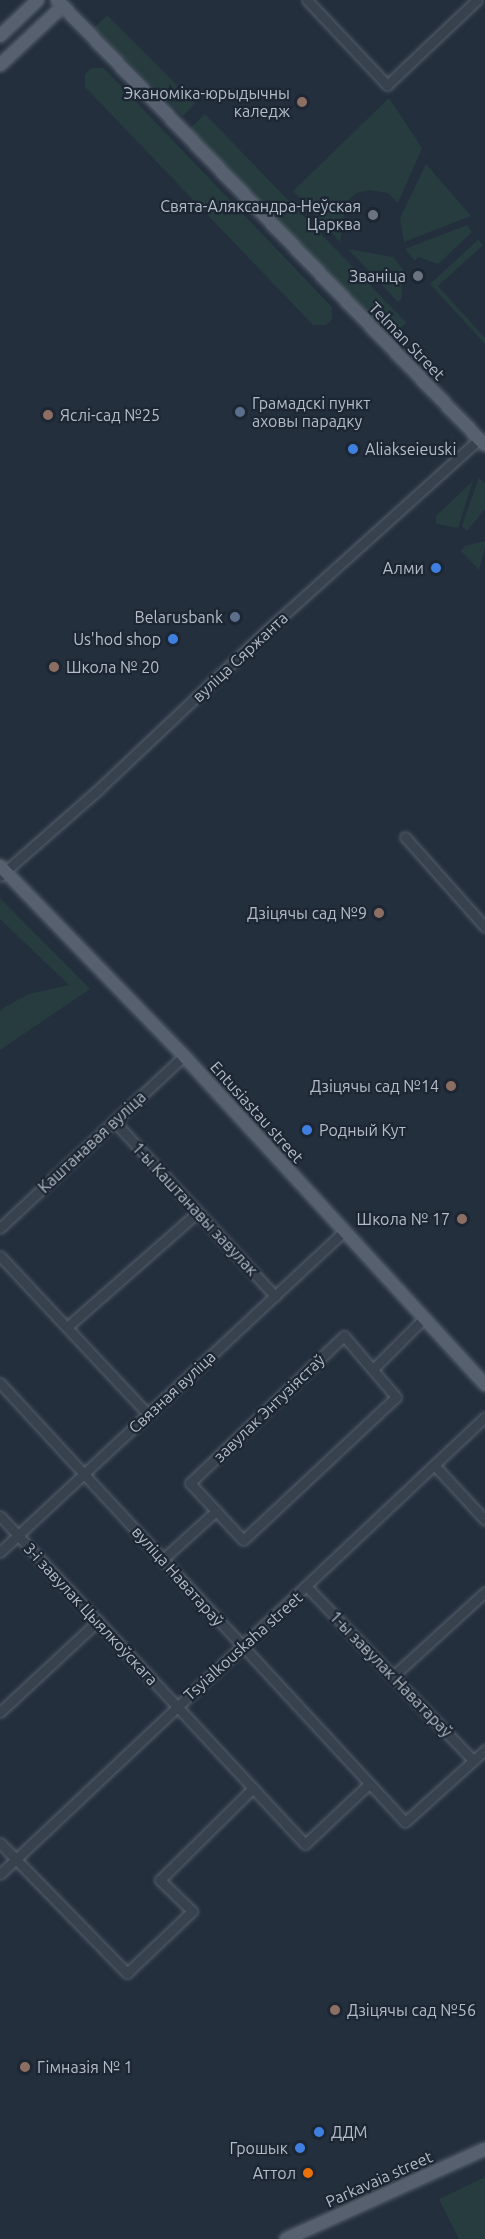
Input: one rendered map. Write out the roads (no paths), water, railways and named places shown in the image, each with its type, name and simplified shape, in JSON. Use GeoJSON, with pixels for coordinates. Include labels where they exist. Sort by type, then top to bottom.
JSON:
{"type":"FeatureCollection","features":[{"type":"Feature","properties":{"kind":"main road"},"geometry":{"type":"LineString","coordinates":[[0,36],[38,0]]}},
{"type":"Feature","properties":{"kind":"main road"},"geometry":{"type":"LineString","coordinates":[[0,65],[63,2]]}},
{"type":"Feature","properties":{"kind":"main road","name":"Telman Street"},"geometry":{"type":"LineString","coordinates":[[63,2],[483,439]]}},
{"type":"Feature","properties":{"kind":"main road","name":"Entusiastau street"},"geometry":{"type":"LineString","coordinates":[[2,871],[184,1056],[485,1385]]}},
{"type":"Feature","properties":{"kind":"main road","name":"Parkavaia street"},"geometry":{"type":"LineString","coordinates":[[286,2239],[485,2149]]}},
{"type":"Feature","properties":{"kind":"street"},"geometry":{"type":"LineString","coordinates":[[307,0],[387,85],[477,0]]}},
{"type":"Feature","properties":{"kind":"street","name":"вуліца Сяржанта"},"geometry":{"type":"LineString","coordinates":[[2,871],[483,439]]}},
{"type":"Feature","properties":{"kind":"street"},"geometry":{"type":"LineString","coordinates":[[405,837],[485,927]]}},
{"type":"Feature","properties":{"kind":"street","name":"Каштанавая вуліца"},"geometry":{"type":"LineString","coordinates":[[0,1228],[184,1056]]}},
{"type":"Feature","properties":{"kind":"street","name":"1-ы Каштанавы завулак"},"geometry":{"type":"LineString","coordinates":[[114,1122],[275,1296]]}},
{"type":"Feature","properties":{"kind":"street"},"geometry":{"type":"LineString","coordinates":[[67,1327],[198,1212]]}},
{"type":"Feature","properties":{"kind":"street","name":"Связная вуліца"},"geometry":{"type":"LineString","coordinates":[[0,1552],[344,1231]]}},
{"type":"Feature","properties":{"kind":"street"},"geometry":{"type":"LineString","coordinates":[[0,1256],[148,1414]]}},
{"type":"Feature","properties":{"kind":"street"},"geometry":{"type":"LineString","coordinates":[[374,1368],[425,1317]]}},
{"type":"Feature","properties":{"kind":"street","name":"завулак Энтузіястаў"},"geometry":{"type":"LineString","coordinates":[[345,1336],[374,1368],[396,1397],[243,1540],[190,1484],[345,1336]]}},
{"type":"Feature","properties":{"kind":"street","name":"вуліца Наватараў"},"geometry":{"type":"LineString","coordinates":[[0,1383],[405,1822],[485,1750]]}},
{"type":"Feature","properties":{"kind":"street","name":"Tsyialkouskaha street"},"geometry":{"type":"LineString","coordinates":[[0,1874],[176,1706],[308,1588],[485,1418]]}},
{"type":"Feature","properties":{"kind":"street"},"geometry":{"type":"LineString","coordinates":[[436,1467],[485,1520]]}},
{"type":"Feature","properties":{"kind":"street"},"geometry":{"type":"LineString","coordinates":[[163,1559],[216,1511]]}},
{"type":"Feature","properties":{"kind":"street","name":"3-і завулак Цыялкоўскага"},"geometry":{"type":"LineString","coordinates":[[0,1516],[306,1844],[369,1784]]}},
{"type":"Feature","properties":{"kind":"street","name":"1-ы завулак Наватараў"},"geometry":{"type":"LineString","coordinates":[[308,1588],[473,1760]]}},
{"type":"Feature","properties":{"kind":"street"},"geometry":{"type":"LineString","coordinates":[[393,1676],[485,1592]]}},
{"type":"Feature","properties":{"kind":"street"},"geometry":{"type":"LineString","coordinates":[[0,1712],[98,1621]]}},
{"type":"Feature","properties":{"kind":"street"},"geometry":{"type":"LineString","coordinates":[[0,1843],[127,1973],[192,1911],[160,1880],[253,1788]]}},
{"type":"Feature","properties":{"kind":"place","name":"Эканоміка-юрыдычны каледж"},"geometry":{"type":"Point","coordinates":[302,102]}},
{"type":"Feature","properties":{"kind":"place","name":"Свята-Аляксандра-Неўская Царква"},"geometry":{"type":"Point","coordinates":[373,215]}},
{"type":"Feature","properties":{"kind":"place","name":"Званіца"},"geometry":{"type":"Point","coordinates":[418,276]}},
{"type":"Feature","properties":{"kind":"place","name":"Грамадскі пункт аховы парадку"},"geometry":{"type":"Point","coordinates":[240,412]}},
{"type":"Feature","properties":{"kind":"place","name":"Яслі-сад №25"},"geometry":{"type":"Point","coordinates":[48,415]}},
{"type":"Feature","properties":{"kind":"place","name":"Aliakseieuski"},"geometry":{"type":"Point","coordinates":[353,449]}},
{"type":"Feature","properties":{"kind":"place","name":"Алми"},"geometry":{"type":"Point","coordinates":[436,568]}},
{"type":"Feature","properties":{"kind":"place","name":"Belarusbank"},"geometry":{"type":"Point","coordinates":[235,617]}},
{"type":"Feature","properties":{"kind":"place","name":"Us'hod shop"},"geometry":{"type":"Point","coordinates":[173,639]}},
{"type":"Feature","properties":{"kind":"place","name":"Школа № 20"},"geometry":{"type":"Point","coordinates":[54,667]}},
{"type":"Feature","properties":{"kind":"place","name":"Дзіцячы сад №9"},"geometry":{"type":"Point","coordinates":[379,913]}},
{"type":"Feature","properties":{"kind":"place","name":"Дзіцячы сад №14"},"geometry":{"type":"Point","coordinates":[451,1086]}},
{"type":"Feature","properties":{"kind":"place","name":"Родный Кут"},"geometry":{"type":"Point","coordinates":[307,1130]}},
{"type":"Feature","properties":{"kind":"place","name":"Школа № 17"},"geometry":{"type":"Point","coordinates":[462,1219]}},
{"type":"Feature","properties":{"kind":"place","name":"Дзіцячы сад №56"},"geometry":{"type":"Point","coordinates":[335,2010]}},
{"type":"Feature","properties":{"kind":"place","name":"Гімназія № 1"},"geometry":{"type":"Point","coordinates":[25,2067]}},
{"type":"Feature","properties":{"kind":"place","name":"ДДМ"},"geometry":{"type":"Point","coordinates":[319,2132]}},
{"type":"Feature","properties":{"kind":"place","name":"Грошык"},"geometry":{"type":"Point","coordinates":[300,2148]}},
{"type":"Feature","properties":{"kind":"place","name":"Аттол"},"geometry":{"type":"Point","coordinates":[308,2173]}}]}
